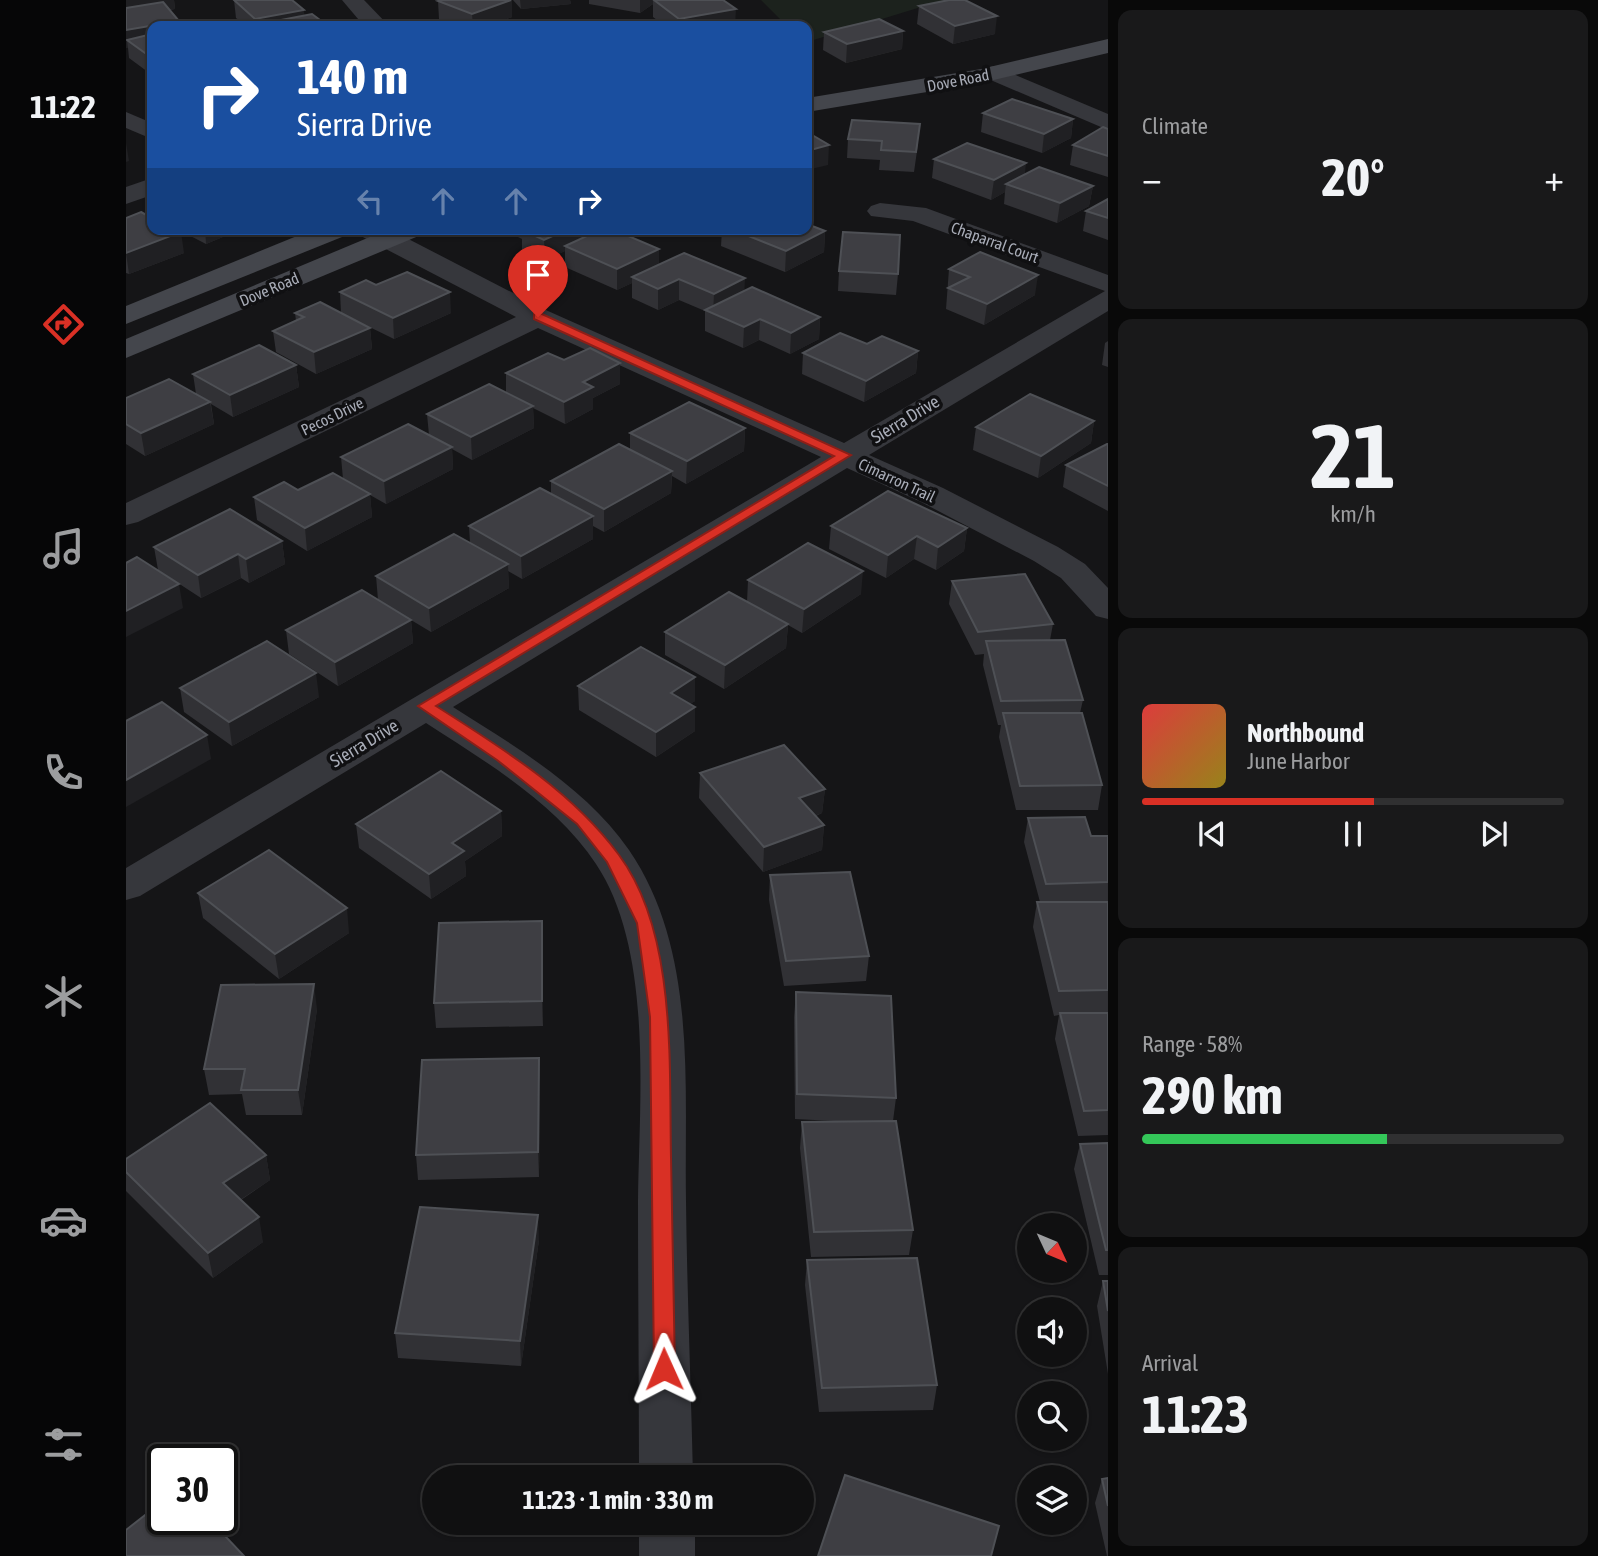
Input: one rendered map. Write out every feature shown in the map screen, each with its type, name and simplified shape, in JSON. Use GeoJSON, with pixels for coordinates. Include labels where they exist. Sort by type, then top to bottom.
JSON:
{"type":"FeatureCollection","features":[{"type":"Feature","properties":{"kind":"main road","name":"Dove Road"},"geometry":{"type":"LineString","coordinates":[[812,104],[994,73],[1108,46]]}},
{"type":"Feature","properties":{"kind":"main road","name":"Dove Road"},"geometry":{"type":"LineString","coordinates":[[812,124],[876,116],[1024,88],[1108,68]]}},
{"type":"Feature","properties":{"kind":"main road"},"geometry":{"type":"LineString","coordinates":[[856,98],[876,116]]}},
{"type":"Feature","properties":{"kind":"main road","name":"Dove Road"},"geometry":{"type":"LineString","coordinates":[[126,316],[323,235]]}},
{"type":"Feature","properties":{"kind":"main road","name":"Dove Road"},"geometry":{"type":"LineString","coordinates":[[126,349],[382,235]]}},
{"type":"Feature","properties":{"kind":"street"},"geometry":{"type":"LineString","coordinates":[[354,0],[371,21]]}},
{"type":"Feature","properties":{"kind":"street"},"geometry":{"type":"LineString","coordinates":[[994,73],[1108,123]]}},
{"type":"Feature","properties":{"kind":"street"},"geometry":{"type":"LineString","coordinates":[[126,119],[147,130]]}},
{"type":"Feature","properties":{"kind":"street"},"geometry":{"type":"LineString","coordinates":[[126,196],[147,188]]}},
{"type":"Feature","properties":{"kind":"street","name":"Chaparral Court"},"geometry":{"type":"LineString","coordinates":[[880,211],[917,214],[1108,284]]}},
{"type":"Feature","properties":{"kind":"street","name":"Cimarron Trail"},"geometry":{"type":"LineString","coordinates":[[394,235],[538,317],[932,495],[1046,554],[1073,571],[1108,609]]}},
{"type":"Feature","properties":{"kind":"street","name":"Sierra Drive"},"geometry":{"type":"LineString","coordinates":[[126,886],[1108,299]]}},
{"type":"Feature","properties":{"kind":"street","name":"Pecos Drive"},"geometry":{"type":"LineString","coordinates":[[126,515],[538,317]]}},
{"type":"Feature","properties":{"kind":"street"},"geometry":{"type":"LineString","coordinates":[[425,706],[503,756],[583,821],[615,860],[645,923],[659,1017],[666,1465]]}},
{"type":"Feature","properties":{"kind":"street"},"geometry":{"type":"LineString","coordinates":[[667,1535],[667,1556]]}},
{"type":"Feature","properties":{"kind":"shaded area"},"geometry":{"type":"Polygon","coordinates":[[[761,0],[956,0],[934,3],[812,40],[812,21],[782,21],[761,0]]]}},
{"type":"Feature","properties":{"kind":"building"},"geometry":{"type":"Polygon","coordinates":[[[234,0],[292,0],[304,10],[255,19],[234,0]]]}},
{"type":"Feature","properties":{"kind":"building"},"geometry":{"type":"Polygon","coordinates":[[[511,0],[472,14],[438,1],[511,0]]]}},
{"type":"Feature","properties":{"kind":"building"},"geometry":{"type":"Polygon","coordinates":[[[654,0],[723,0],[736,9],[679,19],[654,0]]]}},
{"type":"Feature","properties":{"kind":"building"},"geometry":{"type":"Polygon","coordinates":[[[965,0],[997,16],[955,26],[919,6],[965,0]]]}},
{"type":"Feature","properties":{"kind":"building"},"geometry":{"type":"Polygon","coordinates":[[[163,2],[179,21],[147,21],[147,26],[126,30],[126,8],[163,2]]]}},
{"type":"Feature","properties":{"kind":"building"},"geometry":{"type":"Polygon","coordinates":[[[312,14],[321,21],[275,21],[312,14]]]}},
{"type":"Feature","properties":{"kind":"building"},"geometry":{"type":"Polygon","coordinates":[[[879,19],[903,31],[847,44],[824,32],[879,19]]]}},
{"type":"Feature","properties":{"kind":"building"},"geometry":{"type":"Polygon","coordinates":[[[147,35],[147,54],[127,40],[147,35]]]}},
{"type":"Feature","properties":{"kind":"building"},"geometry":{"type":"Polygon","coordinates":[[[1012,99],[1073,119],[1044,134],[983,113],[1012,99]]]}},
{"type":"Feature","properties":{"kind":"building"},"geometry":{"type":"Polygon","coordinates":[[[852,120],[920,124],[916,152],[881,150],[882,141],[848,139],[852,120]]]}},
{"type":"Feature","properties":{"kind":"building"},"geometry":{"type":"Polygon","coordinates":[[[1103,127],[1108,129],[1108,156],[1073,145],[1103,127]]]}},
{"type":"Feature","properties":{"kind":"building"},"geometry":{"type":"Polygon","coordinates":[[[812,135],[829,145],[812,150],[812,135]]]}},
{"type":"Feature","properties":{"kind":"building"},"geometry":{"type":"Polygon","coordinates":[[[967,143],[1026,163],[994,180],[934,159],[967,143]]]}},
{"type":"Feature","properties":{"kind":"building"},"geometry":{"type":"Polygon","coordinates":[[[1039,167],[1093,186],[1060,203],[1006,184],[1039,167]]]}},
{"type":"Feature","properties":{"kind":"building"},"geometry":{"type":"Polygon","coordinates":[[[1108,199],[1108,218],[1086,211],[1108,199]]]}},
{"type":"Feature","properties":{"kind":"building"},"geometry":{"type":"Polygon","coordinates":[[[141,212],[147,215],[147,235],[173,235],[126,253],[126,218],[141,212]]]}},
{"type":"Feature","properties":{"kind":"building"},"geometry":{"type":"Polygon","coordinates":[[[812,226],[825,231],[786,251],[746,235],[812,235],[812,226]]]}},
{"type":"Feature","properties":{"kind":"building"},"geometry":{"type":"Polygon","coordinates":[[[843,232],[900,235],[898,274],[839,271],[843,232]]]}},
{"type":"Feature","properties":{"kind":"building"},"geometry":{"type":"Polygon","coordinates":[[[533,235],[555,235],[544,240],[533,235]]]}},
{"type":"Feature","properties":{"kind":"building"},"geometry":{"type":"Polygon","coordinates":[[[589,235],[626,235],[659,249],[617,269],[565,246],[589,235]]]}},
{"type":"Feature","properties":{"kind":"building"},"geometry":{"type":"Polygon","coordinates":[[[980,252],[1038,275],[987,304],[948,288],[970,277],[949,269],[980,252]]]}},
{"type":"Feature","properties":{"kind":"building"},"geometry":{"type":"Polygon","coordinates":[[[684,253],[745,278],[714,294],[679,279],[658,289],[632,277],[684,253]]]}},
{"type":"Feature","properties":{"kind":"building"},"geometry":{"type":"Polygon","coordinates":[[[407,272],[450,292],[393,318],[340,292],[366,280],[376,285],[407,272]]]}},
{"type":"Feature","properties":{"kind":"building"},"geometry":{"type":"Polygon","coordinates":[[[752,287],[820,317],[791,333],[760,319],[744,327],[705,310],[752,287]]]}},
{"type":"Feature","properties":{"kind":"building"},"geometry":{"type":"Polygon","coordinates":[[[320,302],[370,328],[314,352],[273,331],[304,317],[295,313],[320,302]]]}},
{"type":"Feature","properties":{"kind":"building"},"geometry":{"type":"Polygon","coordinates":[[[840,333],[867,344],[882,336],[918,351],[866,381],[803,353],[840,333]]]}},
{"type":"Feature","properties":{"kind":"building"},"geometry":{"type":"Polygon","coordinates":[[[259,345],[296,365],[230,395],[193,374],[259,345]]]}},
{"type":"Feature","properties":{"kind":"building"},"geometry":{"type":"Polygon","coordinates":[[[590,348],[620,363],[583,382],[593,387],[564,402],[506,373],[548,353],[564,360],[590,348]]]}},
{"type":"Feature","properties":{"kind":"building"},"geometry":{"type":"Polygon","coordinates":[[[169,379],[210,402],[141,433],[126,424],[126,398],[169,379]]]}},
{"type":"Feature","properties":{"kind":"building"},"geometry":{"type":"Polygon","coordinates":[[[489,384],[533,406],[471,437],[427,414],[489,384]]]}},
{"type":"Feature","properties":{"kind":"building"},"geometry":{"type":"Polygon","coordinates":[[[1030,394],[1094,421],[1041,456],[976,427],[1030,394]]]}},
{"type":"Feature","properties":{"kind":"building"},"geometry":{"type":"Polygon","coordinates":[[[689,402],[745,428],[687,461],[630,433],[689,402]]]}},
{"type":"Feature","properties":{"kind":"building"},"geometry":{"type":"Polygon","coordinates":[[[408,424],[452,447],[384,481],[341,457],[408,424]]]}},
{"type":"Feature","properties":{"kind":"building"},"geometry":{"type":"Polygon","coordinates":[[[619,444],[672,471],[604,509],[551,481],[619,444]]]}},
{"type":"Feature","properties":{"kind":"building"},"geometry":{"type":"Polygon","coordinates":[[[1108,444],[1108,486],[1066,465],[1108,444]]]}},
{"type":"Feature","properties":{"kind":"building"},"geometry":{"type":"Polygon","coordinates":[[[333,473],[370,494],[305,528],[254,497],[284,482],[298,490],[333,473]]]}},
{"type":"Feature","properties":{"kind":"building"},"geometry":{"type":"Polygon","coordinates":[[[540,488],[593,516],[521,556],[469,526],[540,488]]]}},
{"type":"Feature","properties":{"kind":"building"},"geometry":{"type":"Polygon","coordinates":[[[888,491],[967,528],[938,547],[917,536],[888,555],[831,526],[888,491]]]}},
{"type":"Feature","properties":{"kind":"building"},"geometry":{"type":"Polygon","coordinates":[[[230,509],[282,541],[246,559],[238,554],[198,575],[154,547],[230,509]]]}},
{"type":"Feature","properties":{"kind":"building"},"geometry":{"type":"Polygon","coordinates":[[[454,534],[508,564],[429,608],[376,576],[454,534]]]}},
{"type":"Feature","properties":{"kind":"building"},"geometry":{"type":"Polygon","coordinates":[[[808,543],[863,571],[804,609],[748,580],[808,543]]]}},
{"type":"Feature","properties":{"kind":"building"},"geometry":{"type":"Polygon","coordinates":[[[137,557],[179,584],[126,611],[126,563],[137,557]]]}},
{"type":"Feature","properties":{"kind":"building"},"geometry":{"type":"Polygon","coordinates":[[[1025,574],[1053,624],[978,632],[952,581],[1025,574]]]}},
{"type":"Feature","properties":{"kind":"building"},"geometry":{"type":"Polygon","coordinates":[[[362,590],[411,620],[335,662],[286,630],[362,590]]]}},
{"type":"Feature","properties":{"kind":"building"},"geometry":{"type":"Polygon","coordinates":[[[729,592],[788,624],[725,665],[665,632],[729,592]]]}},
{"type":"Feature","properties":{"kind":"building"},"geometry":{"type":"Polygon","coordinates":[[[1065,640],[1083,700],[1001,701],[986,641],[1065,640]]]}},
{"type":"Feature","properties":{"kind":"building"},"geometry":{"type":"Polygon","coordinates":[[[267,641],[316,673],[229,722],[180,688],[267,641]]]}},
{"type":"Feature","properties":{"kind":"building"},"geometry":{"type":"Polygon","coordinates":[[[641,647],[695,677],[671,693],[695,707],[656,732],[578,686],[641,647]]]}},
{"type":"Feature","properties":{"kind":"building"},"geometry":{"type":"Polygon","coordinates":[[[162,702],[207,735],[126,780],[126,721],[162,702]]]}},
{"type":"Feature","properties":{"kind":"building"},"geometry":{"type":"Polygon","coordinates":[[[1003,713],[1082,713],[1102,785],[1020,786],[1003,713]]]}},
{"type":"Feature","properties":{"kind":"building"},"geometry":{"type":"Polygon","coordinates":[[[784,745],[825,789],[799,798],[824,825],[764,847],[700,773],[784,745]]]}},
{"type":"Feature","properties":{"kind":"building"},"geometry":{"type":"Polygon","coordinates":[[[441,771],[501,811],[452,843],[464,851],[429,874],[356,824],[441,771]]]}},
{"type":"Feature","properties":{"kind":"building"},"geometry":{"type":"Polygon","coordinates":[[[1085,817],[1091,836],[1108,836],[1108,882],[1046,884],[1028,818],[1085,817]]]}},
{"type":"Feature","properties":{"kind":"building"},"geometry":{"type":"Polygon","coordinates":[[[269,850],[347,908],[275,954],[198,893],[269,850]]]}},
{"type":"Feature","properties":{"kind":"building"},"geometry":{"type":"Polygon","coordinates":[[[850,872],[869,956],[786,961],[770,875],[850,872]]]}},
{"type":"Feature","properties":{"kind":"building"},"geometry":{"type":"Polygon","coordinates":[[[1037,902],[1108,902],[1108,990],[1059,991],[1037,902]]]}},
{"type":"Feature","properties":{"kind":"building"},"geometry":{"type":"Polygon","coordinates":[[[542,921],[542,1001],[434,1003],[439,923],[542,921]]]}},
{"type":"Feature","properties":{"kind":"building"},"geometry":{"type":"Polygon","coordinates":[[[314,984],[298,1090],[241,1090],[245,1069],[204,1069],[221,985],[314,984]]]}},
{"type":"Feature","properties":{"kind":"building"},"geometry":{"type":"Polygon","coordinates":[[[796,992],[891,996],[896,1098],[797,1094],[796,992]]]}},
{"type":"Feature","properties":{"kind":"building"},"geometry":{"type":"Polygon","coordinates":[[[1060,1013],[1108,1013],[1108,1110],[1084,1111],[1060,1013]]]}},
{"type":"Feature","properties":{"kind":"building"},"geometry":{"type":"Polygon","coordinates":[[[539,1058],[538,1152],[416,1155],[422,1060],[539,1058]]]}},
{"type":"Feature","properties":{"kind":"building"},"geometry":{"type":"Polygon","coordinates":[[[210,1103],[266,1155],[223,1183],[259,1217],[208,1253],[126,1172],[126,1159],[210,1103]]]}},
{"type":"Feature","properties":{"kind":"building"},"geometry":{"type":"Polygon","coordinates":[[[896,1121],[913,1230],[814,1232],[802,1122],[896,1121]]]}},
{"type":"Feature","properties":{"kind":"building"},"geometry":{"type":"Polygon","coordinates":[[[1108,1143],[1108,1250],[1106,1250],[1080,1144],[1108,1143]]]}},
{"type":"Feature","properties":{"kind":"building"},"geometry":{"type":"Polygon","coordinates":[[[420,1207],[538,1215],[520,1341],[395,1333],[420,1207]]]}},
{"type":"Feature","properties":{"kind":"building"},"geometry":{"type":"Polygon","coordinates":[[[917,1258],[937,1385],[822,1388],[807,1260],[917,1258]]]}},
{"type":"Feature","properties":{"kind":"building"},"geometry":{"type":"Polygon","coordinates":[[[1103,1281],[1108,1281],[1108,1311],[1103,1281]]]}},
{"type":"Feature","properties":{"kind":"building"},"geometry":{"type":"Polygon","coordinates":[[[845,1475],[999,1526],[991,1556],[818,1556],[845,1475]]]}},
{"type":"Feature","properties":{"kind":"building"},"geometry":{"type":"Polygon","coordinates":[[[1108,1478],[1108,1506],[1102,1479],[1108,1478]]]}},
{"type":"Feature","properties":{"kind":"building"},"geometry":{"type":"Polygon","coordinates":[[[147,1514],[147,1535],[224,1535],[244,1556],[126,1556],[126,1530],[147,1514]]]}},
{"type":"Feature","properties":{"kind":"route"},"geometry":{"type":"LineString","coordinates":[[538,317],[844,455],[425,706],[503,756],[583,821],[615,860],[645,923],[659,1017],[664,1369]]}}]}
